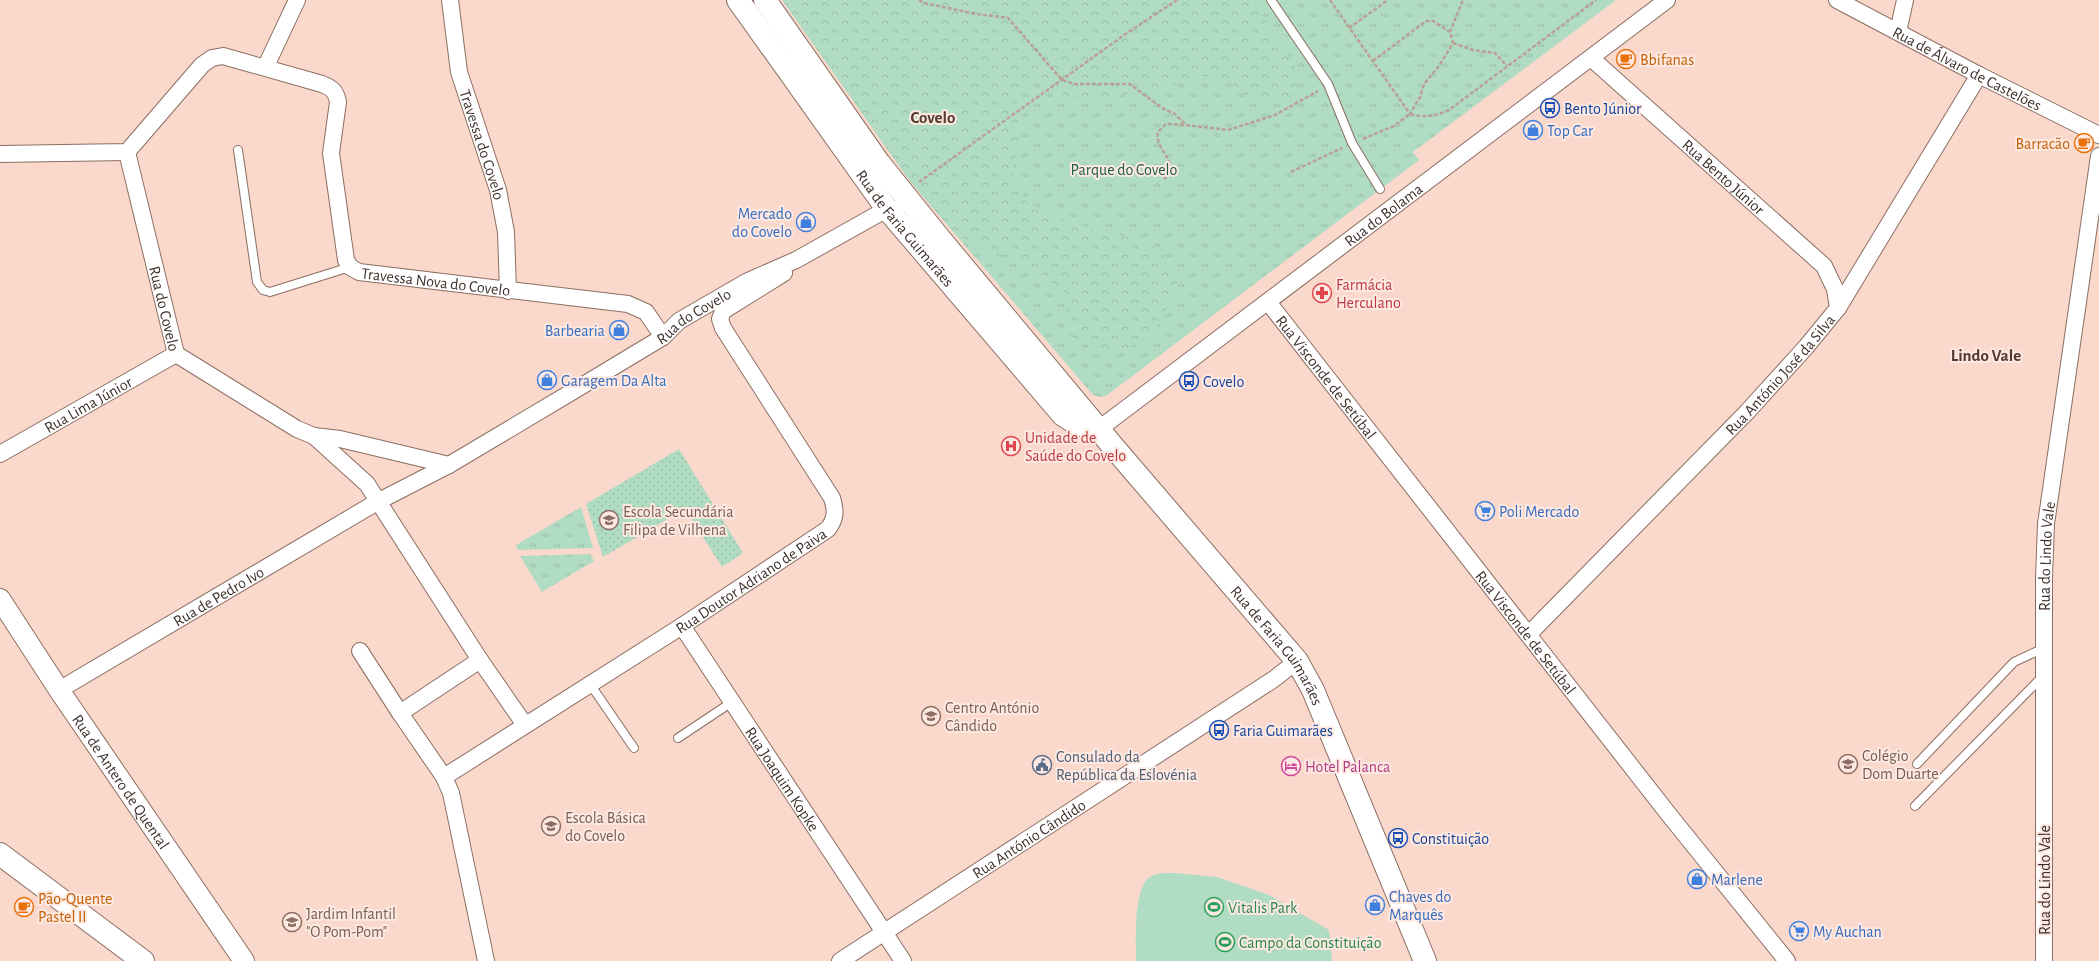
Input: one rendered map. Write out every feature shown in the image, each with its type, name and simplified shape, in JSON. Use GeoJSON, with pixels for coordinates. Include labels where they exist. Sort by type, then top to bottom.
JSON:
{"type":"FeatureCollection","features":[{"type":"Feature","properties":{"kind":"main road","name":"Rua de Faria Guimarães"},"geometry":{"type":"LineString","coordinates":[[738,0],[887,209],[1063,415],[1077,424],[1099,429]]}},
{"type":"Feature","properties":{"kind":"main road","name":"Rua de Faria Guimarães"},"geometry":{"type":"LineString","coordinates":[[764,0],[879,163],[940,239],[1099,429],[1297,661],[1312,690],[1425,961]]}},
{"type":"Feature","properties":{"kind":"main road"},"geometry":{"type":"LineString","coordinates":[[0,854],[142,961]]}},
{"type":"Feature","properties":{"kind":"main road"},"geometry":{"type":"LineString","coordinates":[[1398,898],[1412,905],[1421,914],[1441,961]]}},
{"type":"Feature","properties":{"kind":"street"},"geometry":{"type":"LineString","coordinates":[[266,66],[297,0]]}},
{"type":"Feature","properties":{"kind":"street","name":"Travessa do Covelo"},"geometry":{"type":"LineString","coordinates":[[450,0],[459,72],[485,147],[499,197],[506,232],[508,291]]}},
{"type":"Feature","properties":{"kind":"street","name":"Rua do Bolama"},"geometry":{"type":"LineString","coordinates":[[1099,429],[1667,0]]}},
{"type":"Feature","properties":{"kind":"street","name":"Rua de Álvaro de Castelões"},"geometry":{"type":"LineString","coordinates":[[1837,0],[1979,75],[2099,135]]}},
{"type":"Feature","properties":{"kind":"street"},"geometry":{"type":"LineString","coordinates":[[1898,32],[1905,0]]}},
{"type":"Feature","properties":{"kind":"street","name":"Travessa Nova do Covelo"},"geometry":{"type":"LineString","coordinates":[[127,152],[202,65],[212,58],[223,56],[266,66],[331,87],[336,94],[338,102],[330,152],[346,260],[350,267],[359,272],[508,291],[628,304],[646,312],[663,337]]}},
{"type":"Feature","properties":{"kind":"street","name":"Rua Bento Júnior"},"geometry":{"type":"LineString","coordinates":[[1591,58],[1824,266],[1834,289],[1838,308]]}},
{"type":"Feature","properties":{"kind":"street","name":"Rua António José da Silva"},"geometry":{"type":"LineString","coordinates":[[1529,634],[1747,412],[1806,347],[1838,308],[1979,75]]}},
{"type":"Feature","properties":{"kind":"street"},"geometry":{"type":"LineString","coordinates":[[0,154],[127,152]]}},
{"type":"Feature","properties":{"kind":"street","name":"Rua do Covelo"},"geometry":{"type":"LineString","coordinates":[[127,152],[176,354],[297,429],[314,436],[340,439],[449,465]]}},
{"type":"Feature","properties":{"kind":"street","name":"Rua do Lindo Vale"},"geometry":{"type":"LineString","coordinates":[[2044,961],[2044,648],[2046,524],[2099,156]]}},
{"type":"Feature","properties":{"kind":"street"},"geometry":{"type":"LineString","coordinates":[[887,209],[900,210],[927,236],[940,239]]}},
{"type":"Feature","properties":{"kind":"street","name":"Rua do Covelo"},"geometry":{"type":"LineString","coordinates":[[314,436],[367,484],[377,502],[449,465],[663,337],[679,321],[748,281],[796,260],[887,209]]}},
{"type":"Feature","properties":{"kind":"street","name":"Rua Doutor Adriano de Paiva"},"geometry":{"type":"LineString","coordinates":[[444,777],[682,626],[828,529],[835,519],[835,508],[832,498],[723,328],[720,319],[723,311],[778,278],[796,260]]}},
{"type":"Feature","properties":{"kind":"street","name":"Rua Visconde de Setúbal"},"geometry":{"type":"LineString","coordinates":[[1268,302],[1670,816],[1787,961]]}},
{"type":"Feature","properties":{"kind":"street","name":"Rua Lima Júnior"},"geometry":{"type":"LineString","coordinates":[[0,454],[176,354]]}},
{"type":"Feature","properties":{"kind":"street"},"geometry":{"type":"LineString","coordinates":[[377,502],[480,660],[526,725]]}},
{"type":"Feature","properties":{"kind":"street","name":"Rua de Pedro Ivo"},"geometry":{"type":"LineString","coordinates":[[59,690],[377,502]]}},
{"type":"Feature","properties":{"kind":"street","name":"Rua de Antero de Quental"},"geometry":{"type":"LineString","coordinates":[[0,599],[59,690],[244,961]]}},
{"type":"Feature","properties":{"kind":"street","name":"Rua Joaquim Kopke"},"geometry":{"type":"LineString","coordinates":[[682,626],[903,961]]}},
{"type":"Feature","properties":{"kind":"street"},"geometry":{"type":"LineString","coordinates":[[360,651],[444,777],[451,793],[486,961]]}},
{"type":"Feature","properties":{"kind":"street"},"geometry":{"type":"LineString","coordinates":[[400,713],[480,660]]}},
{"type":"Feature","properties":{"kind":"street","name":"Rua António Cândido"},"geometry":{"type":"LineString","coordinates":[[840,961],[1274,679],[1297,661]]}},
{"type":"Feature","properties":{"kind":"lane"},"geometry":{"type":"LineString","coordinates":[[1271,0],[1328,84],[1352,143],[1380,189]]}},
{"type":"Feature","properties":{"kind":"lane"},"geometry":{"type":"LineString","coordinates":[[238,150],[257,282],[263,290],[270,292],[350,267]]}},
{"type":"Feature","properties":{"kind":"lane"},"geometry":{"type":"LineString","coordinates":[[1917,764],[2014,662],[2044,648]]}},
{"type":"Feature","properties":{"kind":"lane"},"geometry":{"type":"LineString","coordinates":[[1915,806],[2044,674]]}},
{"type":"Feature","properties":{"kind":"lane"},"geometry":{"type":"LineString","coordinates":[[590,684],[634,748]]}},
{"type":"Feature","properties":{"kind":"lane"},"geometry":{"type":"LineString","coordinates":[[678,738],[732,702]]}},
{"type":"Feature","properties":{"kind":"path"},"geometry":{"type":"LineString","coordinates":[[919,0],[924,3],[976,14],[1008,18],[1062,80],[1074,84],[1130,84],[1162,108],[1175,114],[1186,125]]}},
{"type":"Feature","properties":{"kind":"path"},"geometry":{"type":"LineString","coordinates":[[914,186],[1176,0]]}},
{"type":"Feature","properties":{"kind":"path"},"geometry":{"type":"LineString","coordinates":[[1330,0],[1410,114],[1425,117],[1439,115],[1449,110],[1596,0]]}},
{"type":"Feature","properties":{"kind":"path"},"geometry":{"type":"LineString","coordinates":[[1349,28],[1388,0]]}},
{"type":"Feature","properties":{"kind":"path"},"geometry":{"type":"LineString","coordinates":[[1291,172],[1352,143],[1394,126],[1410,114],[1420,97],[1424,84],[1439,66],[1453,43],[1450,32],[1463,0]]}},
{"type":"Feature","properties":{"kind":"path"},"geometry":{"type":"LineString","coordinates":[[1373,61],[1426,21],[1433,21],[1450,32]]}},
{"type":"Feature","properties":{"kind":"path"},"geometry":{"type":"LineString","coordinates":[[1453,43],[1473,50],[1495,53],[1507,66]]}},
{"type":"Feature","properties":{"kind":"path"},"geometry":{"type":"LineString","coordinates":[[1164,179],[1171,172],[1172,166],[1159,145],[1158,132],[1166,124],[1228,130],[1275,115],[1312,96],[1328,84]]}},
{"type":"Feature","properties":{"kind":"green space"},"geometry":{"type":"Polygon","coordinates":[[[782,0],[1252,0],[1303,79],[1294,94],[1274,101],[1241,94],[1224,78],[1202,76],[1153,91],[1104,97],[1065,96],[1041,82],[1024,84],[1017,95],[1019,147],[1012,171],[1026,202],[1064,220],[1102,232],[1145,241],[1166,257],[1179,278],[1162,318],[1146,338],[1130,347],[1099,355],[1074,338],[1067,320],[1065,293],[1045,276],[1009,258],[957,236],[909,180],[782,0]]]}},
{"type":"Feature","properties":{"kind":"green space","name":"Parque do Covelo"},"geometry":{"type":"Polygon","coordinates":[[[800,0],[1616,0],[1413,152],[1419,160],[1106,396],[1100,397],[1093,395],[909,180],[919,175],[800,0]]]}},
{"type":"Feature","properties":{"kind":"green space"},"geometry":{"type":"Polygon","coordinates":[[[679,449],[743,553],[722,567],[685,509],[603,557],[586,504],[679,449]]]}},
{"type":"Feature","properties":{"kind":"green space"},"geometry":{"type":"Polygon","coordinates":[[[581,507],[593,548],[518,550],[516,545],[581,507]]]}},
{"type":"Feature","properties":{"kind":"green space"},"geometry":{"type":"Polygon","coordinates":[[[590,554],[594,561],[542,592],[520,556],[590,554]]]}},
{"type":"Feature","properties":{"kind":"green space","name":"Vitalis Park"},"geometry":{"type":"Polygon","coordinates":[[[1162,873],[1217,877],[1269,895],[1329,930],[1332,961],[1136,961],[1136,929],[1138,903],[1141,892],[1145,883],[1150,877],[1162,873]]]}},
{"type":"Feature","properties":{"kind":"place","name":"Bbifanas"},"geometry":{"type":"Point","coordinates":[1626,59]}},
{"type":"Feature","properties":{"kind":"place","name":"Bento Júnior"},"geometry":{"type":"Point","coordinates":[1550,108]}},
{"type":"Feature","properties":{"kind":"place","name":"Top Car"},"geometry":{"type":"Point","coordinates":[1533,130]}},
{"type":"Feature","properties":{"kind":"place","name":"Barracão"},"geometry":{"type":"Point","coordinates":[2084,143]}},
{"type":"Feature","properties":{"kind":"place","name":"Mercado do Covelo"},"geometry":{"type":"Point","coordinates":[806,222]}},
{"type":"Feature","properties":{"kind":"place","name":"Farmácia Herculano"},"geometry":{"type":"Point","coordinates":[1322,293]}},
{"type":"Feature","properties":{"kind":"place","name":"Barbearia"},"geometry":{"type":"Point","coordinates":[619,330]}},
{"type":"Feature","properties":{"kind":"place","name":"Garagem Da Alta"},"geometry":{"type":"Point","coordinates":[547,380]}},
{"type":"Feature","properties":{"kind":"place","name":"Covelo"},"geometry":{"type":"Point","coordinates":[1189,381]}},
{"type":"Feature","properties":{"kind":"place","name":"Unidade de Saúde do Covelo"},"geometry":{"type":"Point","coordinates":[1011,446]}},
{"type":"Feature","properties":{"kind":"place","name":"Poli Mercado"},"geometry":{"type":"Point","coordinates":[1485,511]}},
{"type":"Feature","properties":{"kind":"place","name":"Escola Secundária Filipa de Vilhena"},"geometry":{"type":"Point","coordinates":[609,520]}},
{"type":"Feature","properties":{"kind":"place","name":"Centro António Cândido"},"geometry":{"type":"Point","coordinates":[931,716]}},
{"type":"Feature","properties":{"kind":"place","name":"Faria Guimarães"},"geometry":{"type":"Point","coordinates":[1219,730]}},
{"type":"Feature","properties":{"kind":"place","name":"Colégio Dom Duarte"},"geometry":{"type":"Point","coordinates":[1848,764]}},
{"type":"Feature","properties":{"kind":"place","name":"Consulado da República da Eslovénia"},"geometry":{"type":"Point","coordinates":[1042,765]}},
{"type":"Feature","properties":{"kind":"place","name":"Hotel Palanca"},"geometry":{"type":"Point","coordinates":[1291,766]}},
{"type":"Feature","properties":{"kind":"place","name":"Escola Básica do Covelo"},"geometry":{"type":"Point","coordinates":[551,826]}},
{"type":"Feature","properties":{"kind":"place","name":"Constituição"},"geometry":{"type":"Point","coordinates":[1398,838]}},
{"type":"Feature","properties":{"kind":"place","name":"Marlene"},"geometry":{"type":"Point","coordinates":[1697,879]}},
{"type":"Feature","properties":{"kind":"place","name":"Chaves do Marquês"},"geometry":{"type":"Point","coordinates":[1375,905]}},
{"type":"Feature","properties":{"kind":"place","name":"Pão-Quente Pastel II"},"geometry":{"type":"Point","coordinates":[24,907]}},
{"type":"Feature","properties":{"kind":"place","name":"Vitalis Park"},"geometry":{"type":"Point","coordinates":[1214,907]}},
{"type":"Feature","properties":{"kind":"place","name":"Jardim Infantil \"O Pom-Pom\""},"geometry":{"type":"Point","coordinates":[292,922]}},
{"type":"Feature","properties":{"kind":"place","name":"My Auchan"},"geometry":{"type":"Point","coordinates":[1799,931]}},
{"type":"Feature","properties":{"kind":"place","name":"Campo da Constituição"},"geometry":{"type":"Point","coordinates":[1225,942]}},
{"type":"Feature","properties":{"kind":"district","name":"Covelo"},"geometry":{"type":"Point","coordinates":[933,117]}},
{"type":"Feature","properties":{"kind":"district","name":"Lindo Vale"},"geometry":{"type":"Point","coordinates":[1986,355]}}]}
